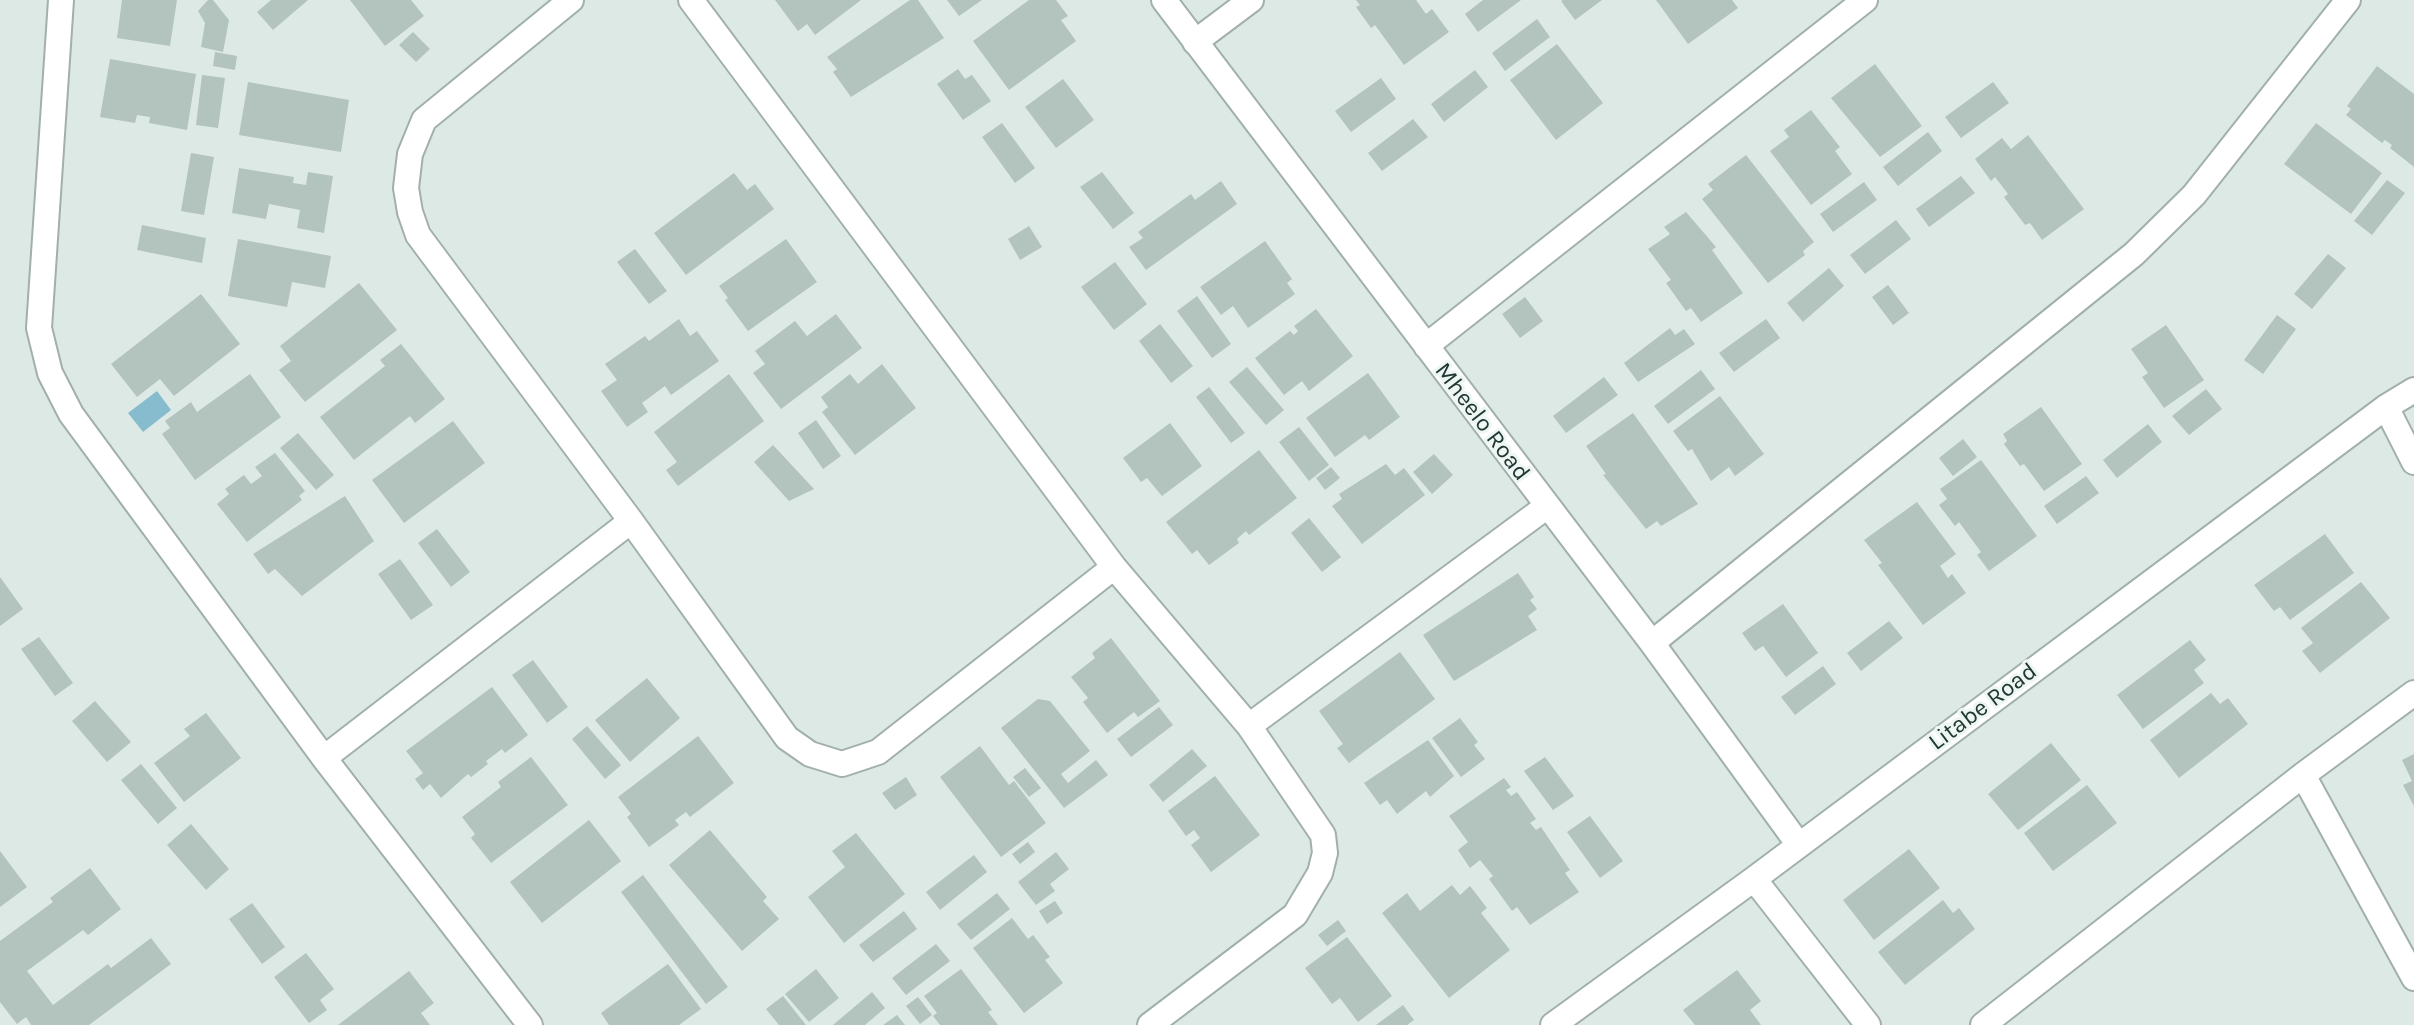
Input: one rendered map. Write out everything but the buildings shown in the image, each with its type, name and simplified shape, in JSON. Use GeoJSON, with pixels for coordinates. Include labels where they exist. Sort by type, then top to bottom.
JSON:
{"type":"FeatureCollection","features":[{"type":"Feature","properties":{"kind":"street"},"geometry":{"type":"LineString","coordinates":[[61,0],[39,328],[50,373],[71,414],[324,758],[530,1025]]}},
{"type":"Feature","properties":{"kind":"street"},"geometry":{"type":"LineString","coordinates":[[571,0],[424,120],[410,154],[406,188],[418,235],[631,521],[787,738],[810,754],[842,764],[878,752],[1114,567]]}},
{"type":"Feature","properties":{"kind":"street"},"geometry":{"type":"LineString","coordinates":[[691,0],[1114,567],[1249,726],[1323,835],[1320,873],[1311,894],[1295,915],[1150,1025]]}},
{"type":"Feature","properties":{"kind":"street","name":"Mheelo Road"},"geometry":{"type":"LineString","coordinates":[[1164,0],[1652,643],[1799,845]]}},
{"type":"Feature","properties":{"kind":"street"},"geometry":{"type":"LineString","coordinates":[[1195,42],[1251,0]]}},
{"type":"Feature","properties":{"kind":"street"},"geometry":{"type":"LineString","coordinates":[[1426,346],[1865,0]]}},
{"type":"Feature","properties":{"kind":"street"},"geometry":{"type":"LineString","coordinates":[[1652,643],[2134,254],[2194,195],[2348,0]]}},
{"type":"Feature","properties":{"kind":"street","name":"Litabe Road"},"geometry":{"type":"LineString","coordinates":[[1553,1025],[1754,879],[2386,407],[2414,390]]}},
{"type":"Feature","properties":{"kind":"street"},"geometry":{"type":"LineString","coordinates":[[2386,407],[2414,462]]}},
{"type":"Feature","properties":{"kind":"street"},"geometry":{"type":"LineString","coordinates":[[1249,726],[1546,507]]}},
{"type":"Feature","properties":{"kind":"street"},"geometry":{"type":"LineString","coordinates":[[324,758],[631,521]]}},
{"type":"Feature","properties":{"kind":"street"},"geometry":{"type":"LineString","coordinates":[[1983,1025],[2303,775],[2414,693]]}},
{"type":"Feature","properties":{"kind":"street"},"geometry":{"type":"LineString","coordinates":[[2303,775],[2414,978]]}},
{"type":"Feature","properties":{"kind":"street"},"geometry":{"type":"LineString","coordinates":[[1754,879],[1868,1025]]}},
{"type":"Feature","properties":{"kind":"water"},"geometry":{"type":"Polygon","coordinates":[[[157,391],[171,410],[143,432],[128,413],[157,391]]]}}]}
